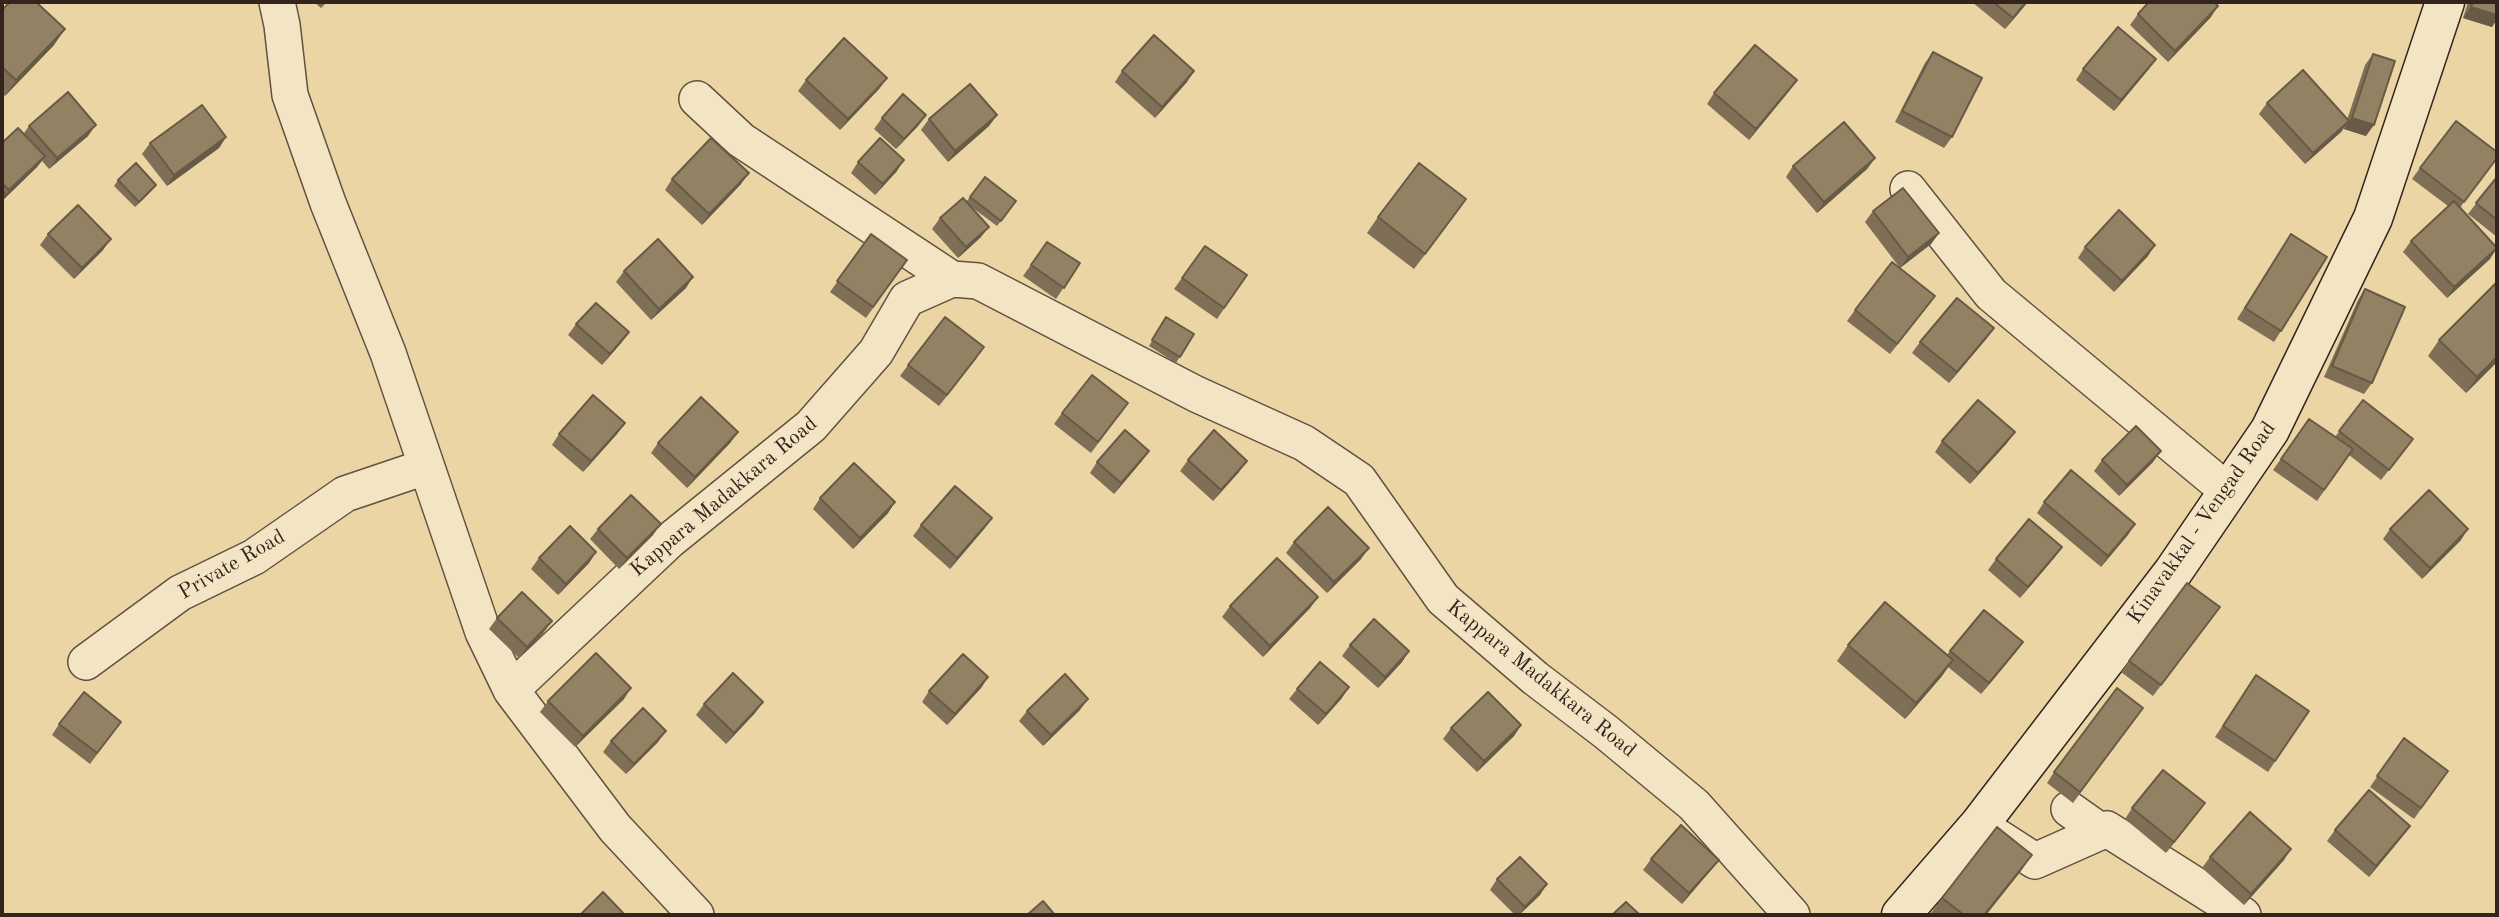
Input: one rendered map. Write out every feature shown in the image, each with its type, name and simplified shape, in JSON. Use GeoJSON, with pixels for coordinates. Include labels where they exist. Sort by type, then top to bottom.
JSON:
{"type":"FeatureCollection","features":[{"type":"Feature","properties":{"kind":"main road","name":"Kinavakkal - Vengad Road"},"geometry":{"type":"LineString","coordinates":[[1901,915],[1979,825],[2173,572],[2270,430],[2373,218],[2445,2]]}},
{"type":"Feature","properties":{"kind":"street"},"geometry":{"type":"LineString","coordinates":[[277,2],[290,95],[328,203],[388,353],[483,632],[511,691],[615,828],[696,915]]}},
{"type":"Feature","properties":{"kind":"street"},"geometry":{"type":"LineString","coordinates":[[698,99],[741,140],[952,279]]}},
{"type":"Feature","properties":{"kind":"street"},"geometry":{"type":"LineString","coordinates":[[1908,190],[1991,294],[2229,492]]}},
{"type":"Feature","properties":{"kind":"street","name":"Kappara Madakkara Road"},"geometry":{"type":"LineString","coordinates":[[511,691],[669,541],[811,426],[876,352],[907,299],[952,279],[978,281],[1196,394],[1304,443],[1359,480],[1443,599],[1535,678],[1606,732],[1694,805],[1792,915]]}},
{"type":"Feature","properties":{"kind":"street","name":"Private Road"},"geometry":{"type":"LineString","coordinates":[[86,662],[180,593],[254,557],[345,494],[425,467]]}},
{"type":"Feature","properties":{"kind":"street"},"geometry":{"type":"LineString","coordinates":[[2070,809],[2100,831]]}},
{"type":"Feature","properties":{"kind":"street"},"geometry":{"type":"LineString","coordinates":[[1979,825],[2035,862],[2107,828],[2243,915]]}},
{"type":"Feature","properties":{"kind":"building"},"geometry":{"type":"Polygon","coordinates":[[[10,2],[36,2],[65,29],[16,80],[2,67],[2,10],[10,2]]]}},
{"type":"Feature","properties":{"kind":"building"},"geometry":{"type":"Polygon","coordinates":[[[1993,2],[2026,2],[2013,18],[1993,2]]]}},
{"type":"Feature","properties":{"kind":"building"},"geometry":{"type":"Polygon","coordinates":[[[2149,2],[2214,2],[2218,6],[2175,51],[2138,14],[2149,2]]]}},
{"type":"Feature","properties":{"kind":"building"},"geometry":{"type":"Polygon","coordinates":[[[2473,2],[2497,2],[2497,15],[2471,7],[2473,2]]]}},
{"type":"Feature","properties":{"kind":"building"},"geometry":{"type":"Polygon","coordinates":[[[2118,27],[2156,59],[2121,100],[2083,69],[2118,27]]]}},
{"type":"Feature","properties":{"kind":"building"},"geometry":{"type":"Polygon","coordinates":[[[1154,35],[1194,71],[1162,107],[1122,71],[1154,35]]]}},
{"type":"Feature","properties":{"kind":"building"},"geometry":{"type":"Polygon","coordinates":[[[844,38],[887,78],[848,119],[806,80],[844,38]]]}},
{"type":"Feature","properties":{"kind":"building"},"geometry":{"type":"Polygon","coordinates":[[[1755,45],[1797,80],[1756,129],[1714,93],[1755,45]]]}},
{"type":"Feature","properties":{"kind":"building"},"geometry":{"type":"Polygon","coordinates":[[[1933,52],[1982,78],[1952,137],[1902,111],[1933,52]]]}},
{"type":"Feature","properties":{"kind":"building"},"geometry":{"type":"Polygon","coordinates":[[[2373,54],[2395,61],[2374,125],[2352,118],[2373,54]]]}},
{"type":"Feature","properties":{"kind":"building"},"geometry":{"type":"Polygon","coordinates":[[[2303,70],[2349,121],[2313,153],[2267,103],[2303,70]]]}},
{"type":"Feature","properties":{"kind":"building"},"geometry":{"type":"Polygon","coordinates":[[[970,84],[997,115],[955,151],[929,119],[970,84]]]}},
{"type":"Feature","properties":{"kind":"building"},"geometry":{"type":"Polygon","coordinates":[[[68,92],[96,125],[57,158],[29,126],[68,92]]]}},
{"type":"Feature","properties":{"kind":"building"},"geometry":{"type":"Polygon","coordinates":[[[903,94],[926,115],[904,139],[882,118],[903,94]]]}},
{"type":"Feature","properties":{"kind":"building"},"geometry":{"type":"Polygon","coordinates":[[[202,105],[226,137],[174,175],[150,143],[202,105]]]}},
{"type":"Feature","properties":{"kind":"building"},"geometry":{"type":"Polygon","coordinates":[[[2456,121],[2497,152],[2497,158],[2464,202],[2420,168],[2456,121]]]}},
{"type":"Feature","properties":{"kind":"building"},"geometry":{"type":"Polygon","coordinates":[[[1844,122],[1875,158],[1824,202],[1793,166],[1844,122]]]}},
{"type":"Feature","properties":{"kind":"building"},"geometry":{"type":"Polygon","coordinates":[[[18,128],[45,156],[9,190],[2,183],[2,143],[18,128]]]}},
{"type":"Feature","properties":{"kind":"building"},"geometry":{"type":"Polygon","coordinates":[[[711,138],[749,173],[709,214],[672,179],[711,138]]]}},
{"type":"Feature","properties":{"kind":"building"},"geometry":{"type":"Polygon","coordinates":[[[880,138],[904,160],[883,184],[858,162],[880,138]]]}},
{"type":"Feature","properties":{"kind":"building"},"geometry":{"type":"Polygon","coordinates":[[[136,163],[156,185],[139,202],[118,180],[136,163]]]}},
{"type":"Feature","properties":{"kind":"building"},"geometry":{"type":"Polygon","coordinates":[[[1419,163],[1466,199],[1425,254],[1378,217],[1419,163]]]}},
{"type":"Feature","properties":{"kind":"building"},"geometry":{"type":"Polygon","coordinates":[[[985,177],[1016,201],[1001,221],[970,197],[985,177]]]}},
{"type":"Feature","properties":{"kind":"building"},"geometry":{"type":"Polygon","coordinates":[[[2497,177],[2497,220],[2476,203],[2497,177]]]}},
{"type":"Feature","properties":{"kind":"building"},"geometry":{"type":"Polygon","coordinates":[[[1903,188],[1939,233],[1908,257],[1873,211],[1903,188]]]}},
{"type":"Feature","properties":{"kind":"building"},"geometry":{"type":"Polygon","coordinates":[[[963,198],[989,227],[966,247],[940,218],[963,198]]]}},
{"type":"Feature","properties":{"kind":"building"},"geometry":{"type":"Polygon","coordinates":[[[2454,201],[2497,248],[2454,287],[2411,241],[2454,201]]]}},
{"type":"Feature","properties":{"kind":"building"},"geometry":{"type":"Polygon","coordinates":[[[78,205],[111,239],[82,268],[48,234],[78,205]]]}},
{"type":"Feature","properties":{"kind":"building"},"geometry":{"type":"Polygon","coordinates":[[[2119,210],[2155,245],[2122,281],[2085,247],[2119,210]]]}},
{"type":"Feature","properties":{"kind":"building"},"geometry":{"type":"Polygon","coordinates":[[[871,234],[907,260],[873,307],[837,281],[871,234]]]}},
{"type":"Feature","properties":{"kind":"building"},"geometry":{"type":"Polygon","coordinates":[[[2291,234],[2327,257],[2281,331],[2245,308],[2291,234]]]}},
{"type":"Feature","properties":{"kind":"building"},"geometry":{"type":"Polygon","coordinates":[[[658,239],[693,277],[659,309],[624,271],[658,239]]]}},
{"type":"Feature","properties":{"kind":"building"},"geometry":{"type":"Polygon","coordinates":[[[1047,242],[1080,263],[1064,288],[1031,265],[1047,242]]]}},
{"type":"Feature","properties":{"kind":"building"},"geometry":{"type":"Polygon","coordinates":[[[1205,246],[1247,275],[1224,308],[1182,278],[1205,246]]]}},
{"type":"Feature","properties":{"kind":"building"},"geometry":{"type":"Polygon","coordinates":[[[1892,262],[1935,296],[1897,344],[1855,310],[1892,262]]]}},
{"type":"Feature","properties":{"kind":"building"},"geometry":{"type":"Polygon","coordinates":[[[2497,282],[2497,357],[2477,377],[2439,340],[2497,282]]]}},
{"type":"Feature","properties":{"kind":"building"},"geometry":{"type":"Polygon","coordinates":[[[2365,289],[2405,307],[2372,383],[2332,366],[2365,289]]]}},
{"type":"Feature","properties":{"kind":"building"},"geometry":{"type":"Polygon","coordinates":[[[1957,298],[1994,328],[1957,372],[1920,342],[1957,298]]]}},
{"type":"Feature","properties":{"kind":"building"},"geometry":{"type":"Polygon","coordinates":[[[596,303],[629,332],[610,354],[576,324],[596,303]]]}},
{"type":"Feature","properties":{"kind":"building"},"geometry":{"type":"Polygon","coordinates":[[[945,317],[984,347],[947,395],[908,365],[945,317]]]}},
{"type":"Feature","properties":{"kind":"building"},"geometry":{"type":"Polygon","coordinates":[[[1166,317],[1194,334],[1180,357],[1152,340],[1166,317]]]}},
{"type":"Feature","properties":{"kind":"building"},"geometry":{"type":"Polygon","coordinates":[[[1092,375],[1128,403],[1098,442],[1062,413],[1092,375]]]}},
{"type":"Feature","properties":{"kind":"building"},"geometry":{"type":"Polygon","coordinates":[[[593,395],[625,423],[591,461],[559,434],[593,395]]]}},
{"type":"Feature","properties":{"kind":"building"},"geometry":{"type":"Polygon","coordinates":[[[701,397],[738,432],[695,477],[658,443],[701,397]]]}},
{"type":"Feature","properties":{"kind":"building"},"geometry":{"type":"Polygon","coordinates":[[[1978,400],[2015,432],[1978,473],[1942,441],[1978,400]]]}},
{"type":"Feature","properties":{"kind":"building"},"geometry":{"type":"Polygon","coordinates":[[[2363,400],[2413,439],[2389,470],[2339,431],[2363,400]]]}},
{"type":"Feature","properties":{"kind":"building"},"geometry":{"type":"Polygon","coordinates":[[[2309,419],[2353,449],[2324,490],[2281,459],[2309,419]]]}},
{"type":"Feature","properties":{"kind":"building"},"geometry":{"type":"Polygon","coordinates":[[[2136,426],[2161,451],[2127,485],[2102,460],[2136,426]]]}},
{"type":"Feature","properties":{"kind":"building"},"geometry":{"type":"Polygon","coordinates":[[[1125,430],[1149,451],[1121,483],[1097,462],[1125,430]]]}},
{"type":"Feature","properties":{"kind":"building"},"geometry":{"type":"Polygon","coordinates":[[[1214,430],[1247,461],[1221,490],[1188,460],[1214,430]]]}},
{"type":"Feature","properties":{"kind":"building"},"geometry":{"type":"Polygon","coordinates":[[[854,463],[895,502],[860,538],[820,498],[854,463]]]}},
{"type":"Feature","properties":{"kind":"building"},"geometry":{"type":"Polygon","coordinates":[[[2071,470],[2135,524],[2108,556],[2044,502],[2071,470]]]}},
{"type":"Feature","properties":{"kind":"building"},"geometry":{"type":"Polygon","coordinates":[[[955,486],[992,518],[957,558],[921,525],[955,486]]]}},
{"type":"Feature","properties":{"kind":"building"},"geometry":{"type":"Polygon","coordinates":[[[2429,490],[2468,529],[2430,568],[2390,529],[2429,490]]]}},
{"type":"Feature","properties":{"kind":"building"},"geometry":{"type":"Polygon","coordinates":[[[631,495],[661,524],[627,558],[598,529],[631,495]]]}},
{"type":"Feature","properties":{"kind":"building"},"geometry":{"type":"Polygon","coordinates":[[[1328,507],[1369,548],[1334,582],[1294,542],[1328,507]]]}},
{"type":"Feature","properties":{"kind":"building"},"geometry":{"type":"Polygon","coordinates":[[[2029,519],[2062,547],[2028,587],[1996,559],[2029,519]]]}},
{"type":"Feature","properties":{"kind":"building"},"geometry":{"type":"Polygon","coordinates":[[[570,526],[596,552],[566,584],[539,558],[570,526]]]}},
{"type":"Feature","properties":{"kind":"building"},"geometry":{"type":"Polygon","coordinates":[[[1277,558],[1318,597],[1270,646],[1230,606],[1277,558]]]}},
{"type":"Feature","properties":{"kind":"building"},"geometry":{"type":"Polygon","coordinates":[[[2187,583],[2220,607],[2161,685],[2129,661],[2187,583]]]}},
{"type":"Feature","properties":{"kind":"building"},"geometry":{"type":"Polygon","coordinates":[[[522,592],[552,621],[527,647],[497,618],[522,592]]]}},
{"type":"Feature","properties":{"kind":"building"},"geometry":{"type":"Polygon","coordinates":[[[1885,602],[1953,660],[1916,703],[1848,645],[1885,602]]]}},
{"type":"Feature","properties":{"kind":"building"},"geometry":{"type":"Polygon","coordinates":[[[1984,610],[2023,642],[1989,683],[1950,651],[1984,610]]]}},
{"type":"Feature","properties":{"kind":"building"},"geometry":{"type":"Polygon","coordinates":[[[1374,619],[1409,651],[1385,677],[1350,645],[1374,619]]]}},
{"type":"Feature","properties":{"kind":"building"},"geometry":{"type":"Polygon","coordinates":[[[596,653],[631,688],[583,736],[548,701],[596,653]]]}},
{"type":"Feature","properties":{"kind":"building"},"geometry":{"type":"Polygon","coordinates":[[[963,654],[988,677],[955,714],[929,691],[963,654]]]}},
{"type":"Feature","properties":{"kind":"building"},"geometry":{"type":"Polygon","coordinates":[[[1320,662],[1349,687],[1326,714],[1297,689],[1320,662]]]}},
{"type":"Feature","properties":{"kind":"building"},"geometry":{"type":"Polygon","coordinates":[[[733,673],[763,702],[734,733],[704,704],[733,673]]]}},
{"type":"Feature","properties":{"kind":"building"},"geometry":{"type":"Polygon","coordinates":[[[1065,674],[1088,699],[1051,735],[1027,711],[1065,674]]]}},
{"type":"Feature","properties":{"kind":"building"},"geometry":{"type":"Polygon","coordinates":[[[2256,675],[2309,711],[2275,761],[2223,726],[2256,675]]]}},
{"type":"Feature","properties":{"kind":"building"},"geometry":{"type":"Polygon","coordinates":[[[2117,688],[2143,708],[2080,792],[2054,772],[2117,688]]]}},
{"type":"Feature","properties":{"kind":"building"},"geometry":{"type":"Polygon","coordinates":[[[84,692],[121,722],[97,753],[59,724],[84,692]]]}},
{"type":"Feature","properties":{"kind":"building"},"geometry":{"type":"Polygon","coordinates":[[[1488,692],[1521,725],[1484,761],[1451,728],[1488,692]]]}},
{"type":"Feature","properties":{"kind":"building"},"geometry":{"type":"Polygon","coordinates":[[[643,708],[666,731],[634,764],[611,741],[643,708]]]}},
{"type":"Feature","properties":{"kind":"building"},"geometry":{"type":"Polygon","coordinates":[[[2404,738],[2448,771],[2421,808],[2377,776],[2404,738]]]}},
{"type":"Feature","properties":{"kind":"building"},"geometry":{"type":"Polygon","coordinates":[[[2163,770],[2205,803],[2174,842],[2132,808],[2163,770]]]}},
{"type":"Feature","properties":{"kind":"building"},"geometry":{"type":"Polygon","coordinates":[[[2369,790],[2410,826],[2376,866],[2335,830],[2369,790]]]}},
{"type":"Feature","properties":{"kind":"building"},"geometry":{"type":"Polygon","coordinates":[[[2250,812],[2291,849],[2251,894],[2210,857],[2250,812]]]}},
{"type":"Feature","properties":{"kind":"building"},"geometry":{"type":"Polygon","coordinates":[[[1681,825],[1719,860],[1689,893],[1651,859],[1681,825]]]}},
{"type":"Feature","properties":{"kind":"building"},"geometry":{"type":"Polygon","coordinates":[[[1997,827],[2032,855],[1984,915],[1964,915],[1942,898],[1997,827]]]}},
{"type":"Feature","properties":{"kind":"building"},"geometry":{"type":"Polygon","coordinates":[[[1520,857],[1547,884],[1525,907],[1497,879],[1520,857]]]}},
{"type":"Feature","properties":{"kind":"building"},"geometry":{"type":"Polygon","coordinates":[[[603,892],[625,915],[580,915],[603,892]]]}},
{"type":"Feature","properties":{"kind":"building"},"geometry":{"type":"Polygon","coordinates":[[[1043,901],[1055,915],[1027,915],[1043,901]]]}},
{"type":"Feature","properties":{"kind":"building"},"geometry":{"type":"Polygon","coordinates":[[[1626,902],[1640,915],[1612,915],[1626,902]]]}}]}
